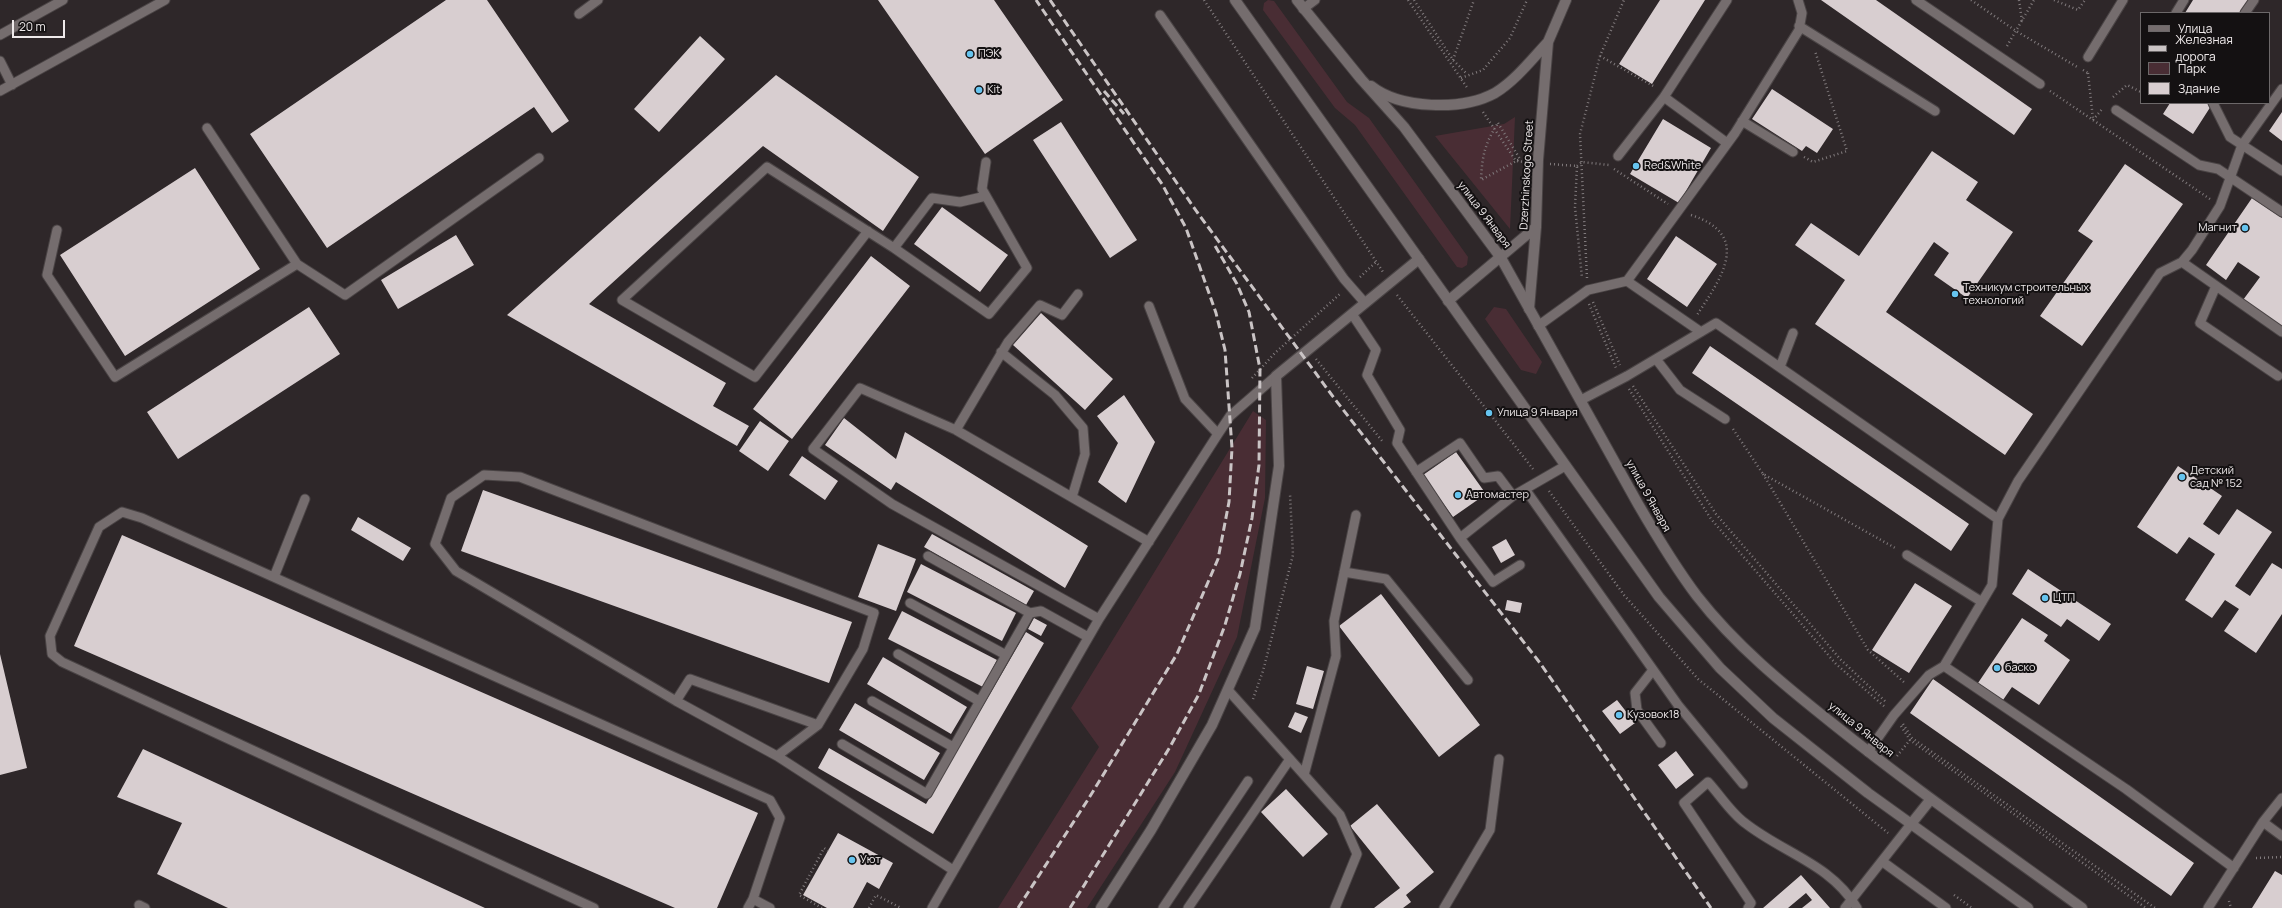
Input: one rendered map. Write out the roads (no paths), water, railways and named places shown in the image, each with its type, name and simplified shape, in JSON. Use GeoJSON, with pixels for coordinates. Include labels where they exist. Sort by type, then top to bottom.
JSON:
{"type":"FeatureCollection","features":[{"type":"Feature","properties":{"kind":"main road"},"geometry":{"type":"LineString","coordinates":[[1236,0],[1659,597],[1720,668],[1773,718],[1911,824],[2028,908]]}},
{"type":"Feature","properties":{"kind":"main road","name":"улица 9 Января"},"geometry":{"type":"LineString","coordinates":[[1297,0],[1361,79],[1404,127],[1501,258],[1657,536],[1698,596],[1743,647],[1783,683],[1868,752],[2082,908]]}},
{"type":"Feature","properties":{"kind":"main road","name":"Dzerzhinskogo Street"},"geometry":{"type":"LineString","coordinates":[[1529,309],[1536,227],[1538,163],[1548,42],[1566,0]]}},
{"type":"Feature","properties":{"kind":"main road","name":"Dzerzhinskogo Street"},"geometry":{"type":"LineString","coordinates":[[1361,79],[1381,94],[1412,103],[1443,106],[1475,100],[1495,92],[1514,78],[1548,42]]}},
{"type":"Feature","properties":{"kind":"main road"},"geometry":{"type":"LineString","coordinates":[[1448,301],[1501,258],[1536,227]]}},
{"type":"Feature","properties":{"kind":"main road"},"geometry":{"type":"LineString","coordinates":[[1100,908],[1155,824],[1212,725],[1255,628],[1279,466],[1276,376],[1419,259]]}},
{"type":"Feature","properties":{"kind":"main road"},"geometry":{"type":"LineString","coordinates":[[1911,824],[1931,799]]}},
{"type":"Feature","properties":{"kind":"lane"},"geometry":{"type":"LineString","coordinates":[[0,35],[63,0]]}},
{"type":"Feature","properties":{"kind":"lane"},"geometry":{"type":"LineString","coordinates":[[0,91],[165,0]]}},
{"type":"Feature","properties":{"kind":"lane"},"geometry":{"type":"LineString","coordinates":[[579,14],[598,0]]}},
{"type":"Feature","properties":{"kind":"lane"},"geometry":{"type":"LineString","coordinates":[[1304,9],[1315,0]]}},
{"type":"Feature","properties":{"kind":"lane"},"geometry":{"type":"LineString","coordinates":[[1618,156],[1665,95],[1727,0]]}},
{"type":"Feature","properties":{"kind":"lane"},"geometry":{"type":"LineString","coordinates":[[1538,326],[1586,291],[1627,281],[1728,143],[1799,30],[1802,13],[1798,0]]}},
{"type":"Feature","properties":{"kind":"lane"},"geometry":{"type":"LineString","coordinates":[[1916,0],[2040,84]]}},
{"type":"Feature","properties":{"kind":"lane"},"geometry":{"type":"LineString","coordinates":[[2088,57],[2123,0]]}},
{"type":"Feature","properties":{"kind":"lane"},"geometry":{"type":"LineString","coordinates":[[2177,12],[2184,0]]}},
{"type":"Feature","properties":{"kind":"lane"},"geometry":{"type":"LineString","coordinates":[[2246,12],[2254,0]]}},
{"type":"Feature","properties":{"kind":"lane"},"geometry":{"type":"LineString","coordinates":[[1160,15],[1344,279],[1365,303]]}},
{"type":"Feature","properties":{"kind":"lane"},"geometry":{"type":"LineString","coordinates":[[1799,26],[1936,111]]}},
{"type":"Feature","properties":{"kind":"lane"},"geometry":{"type":"LineString","coordinates":[[0,61],[12,85]]}},
{"type":"Feature","properties":{"kind":"lane"},"geometry":{"type":"LineString","coordinates":[[1868,752],[1896,714],[1929,674],[1944,666],[1992,585],[1998,519],[2018,481],[2160,273],[2182,262],[2220,206],[2242,145],[2282,89]]}},
{"type":"Feature","properties":{"kind":"lane"},"geometry":{"type":"LineString","coordinates":[[1665,95],[1728,143]]}},
{"type":"Feature","properties":{"kind":"lane"},"geometry":{"type":"LineString","coordinates":[[2214,104],[2230,137],[2282,171]]}},
{"type":"Feature","properties":{"kind":"lane"},"geometry":{"type":"LineString","coordinates":[[2116,110],[2199,165],[2218,169],[2282,212]]}},
{"type":"Feature","properties":{"kind":"lane"},"geometry":{"type":"LineString","coordinates":[[1742,121],[1792,152]]}},
{"type":"Feature","properties":{"kind":"lane"},"geometry":{"type":"LineString","coordinates":[[207,128],[297,264],[345,295],[539,158]]}},
{"type":"Feature","properties":{"kind":"lane"},"geometry":{"type":"LineString","coordinates":[[868,232],[755,377],[622,300],[767,167],[894,248],[989,314],[1027,268],[982,188],[986,162]]}},
{"type":"Feature","properties":{"kind":"lane"},"geometry":{"type":"LineString","coordinates":[[894,248],[932,198],[960,202],[986,196]]}},
{"type":"Feature","properties":{"kind":"lane"},"geometry":{"type":"LineString","coordinates":[[57,230],[47,275],[115,377],[297,264]]}},
{"type":"Feature","properties":{"kind":"lane"},"geometry":{"type":"LineString","coordinates":[[2182,262],[2282,332]]}},
{"type":"Feature","properties":{"kind":"lane"},"geometry":{"type":"LineString","coordinates":[[1627,281],[1701,332]]}},
{"type":"Feature","properties":{"kind":"lane"},"geometry":{"type":"LineString","coordinates":[[2216,286],[2200,323],[2278,376]]}},
{"type":"Feature","properties":{"kind":"lane"},"geometry":{"type":"LineString","coordinates":[[956,430],[1001,352],[1040,305],[1062,315],[1078,294]]}},
{"type":"Feature","properties":{"kind":"lane"},"geometry":{"type":"LineString","coordinates":[[1149,306],[1185,399],[1218,434]]}},
{"type":"Feature","properties":{"kind":"lane"},"geometry":{"type":"LineString","coordinates":[[1352,314],[1376,350],[1367,375],[1400,430],[1397,443],[1460,538],[1493,582],[1520,565]]}},
{"type":"Feature","properties":{"kind":"lane"},"geometry":{"type":"LineString","coordinates":[[1581,400],[1656,359],[1716,323],[1998,519]]}},
{"type":"Feature","properties":{"kind":"lane"},"geometry":{"type":"LineString","coordinates":[[1780,368],[1793,333]]}},
{"type":"Feature","properties":{"kind":"lane"},"geometry":{"type":"LineString","coordinates":[[1001,352],[1055,395],[1083,428],[1085,454],[1072,497]]}},
{"type":"Feature","properties":{"kind":"lane"},"geometry":{"type":"LineString","coordinates":[[1656,359],[1680,390],[1725,419]]}},
{"type":"Feature","properties":{"kind":"lane"},"geometry":{"type":"LineString","coordinates":[[932,908],[1099,618],[1230,416],[1276,376]]}},
{"type":"Feature","properties":{"kind":"lane"},"geometry":{"type":"LineString","coordinates":[[1099,618],[892,504],[813,449],[860,388],[956,430],[1149,542]]}},
{"type":"Feature","properties":{"kind":"lane"},"geometry":{"type":"LineString","coordinates":[[1416,472],[1460,443],[1484,478],[1498,476],[1513,496]]}},
{"type":"Feature","properties":{"kind":"lane"},"geometry":{"type":"LineString","coordinates":[[1460,538],[1513,496],[1565,466]]}},
{"type":"Feature","properties":{"kind":"lane"},"geometry":{"type":"LineString","coordinates":[[777,756],[818,725],[863,648],[874,613],[520,476],[484,475],[451,498],[435,544],[456,571],[676,700],[777,756],[953,870]]}},
{"type":"Feature","properties":{"kind":"lane"},"geometry":{"type":"LineString","coordinates":[[1525,489],[1678,705],[1743,784]]}},
{"type":"Feature","properties":{"kind":"lane"},"geometry":{"type":"LineString","coordinates":[[274,577],[305,499]]}},
{"type":"Feature","properties":{"kind":"lane"},"geometry":{"type":"LineString","coordinates":[[594,908],[69,666],[52,654],[50,636],[99,527],[122,512],[142,518],[770,800],[780,818],[754,899],[748,908]]}},
{"type":"Feature","properties":{"kind":"lane"},"geometry":{"type":"LineString","coordinates":[[1304,775],[1336,656],[1334,621],[1356,515]]}},
{"type":"Feature","properties":{"kind":"lane"},"geometry":{"type":"LineString","coordinates":[[1907,555],[1982,602]]}},
{"type":"Feature","properties":{"kind":"lane"},"geometry":{"type":"LineString","coordinates":[[928,556],[1030,613],[1041,610],[1088,637]]}},
{"type":"Feature","properties":{"kind":"lane"},"geometry":{"type":"LineString","coordinates":[[1344,572],[1386,579],[1468,680]]}},
{"type":"Feature","properties":{"kind":"lane"},"geometry":{"type":"LineString","coordinates":[[910,602],[1006,655]]}},
{"type":"Feature","properties":{"kind":"lane"},"geometry":{"type":"LineString","coordinates":[[842,744],[927,794],[1030,613]]}},
{"type":"Feature","properties":{"kind":"lane"},"geometry":{"type":"LineString","coordinates":[[898,654],[979,702]]}},
{"type":"Feature","properties":{"kind":"lane"},"geometry":{"type":"LineString","coordinates":[[1944,666],[2126,789],[2234,868]]}},
{"type":"Feature","properties":{"kind":"lane"},"geometry":{"type":"LineString","coordinates":[[1653,670],[1635,693],[1637,710],[1661,743]]}},
{"type":"Feature","properties":{"kind":"lane"},"geometry":{"type":"LineString","coordinates":[[676,700],[690,679],[818,725]]}},
{"type":"Feature","properties":{"kind":"lane"},"geometry":{"type":"LineString","coordinates":[[1228,690],[1340,815],[1357,854],[1335,908]]}},
{"type":"Feature","properties":{"kind":"lane"},"geometry":{"type":"LineString","coordinates":[[872,700],[953,747]]}},
{"type":"Feature","properties":{"kind":"lane"},"geometry":{"type":"LineString","coordinates":[[1188,908],[1290,759]]}},
{"type":"Feature","properties":{"kind":"lane"},"geometry":{"type":"LineString","coordinates":[[1444,908],[1490,830],[1499,759]]}},
{"type":"Feature","properties":{"kind":"lane"},"geometry":{"type":"LineString","coordinates":[[1163,908],[1248,781]]}},
{"type":"Feature","properties":{"kind":"lane"},"geometry":{"type":"LineString","coordinates":[[1748,908],[1751,903],[1684,803],[1708,782],[1745,823],[1816,866],[1846,890],[1857,908]]}},
{"type":"Feature","properties":{"kind":"lane"},"geometry":{"type":"LineString","coordinates":[[2208,908],[2263,822],[2282,798]]}},
{"type":"Feature","properties":{"kind":"lane"},"geometry":{"type":"LineString","coordinates":[[2263,822],[2282,836]]}},
{"type":"Feature","properties":{"kind":"lane"},"geometry":{"type":"LineString","coordinates":[[1845,908],[1883,862],[1911,824]]}},
{"type":"Feature","properties":{"kind":"lane"},"geometry":{"type":"LineString","coordinates":[[1883,862],[1946,908]]}},
{"type":"Feature","properties":{"kind":"lane"},"geometry":{"type":"LineString","coordinates":[[754,899],[770,908]]}},
{"type":"Feature","properties":{"kind":"lane"},"geometry":{"type":"LineString","coordinates":[[140,908],[139,905],[145,908]]}},
{"type":"Feature","properties":{"kind":"railway"},"geometry":{"type":"LineString","coordinates":[[1018,908],[1089,798],[1177,654],[1218,559],[1229,502],[1232,448],[1225,350],[1216,313],[1186,228],[1162,184],[1036,0]]}},
{"type":"Feature","properties":{"kind":"railway"},"geometry":{"type":"LineString","coordinates":[[1050,0],[1197,212],[1334,398],[1540,663],[1711,908]]}},
{"type":"Feature","properties":{"kind":"railway"},"geometry":{"type":"LineString","coordinates":[[1104,91],[1124,114]]}},
{"type":"Feature","properties":{"kind":"railway"},"geometry":{"type":"LineString","coordinates":[[1070,908],[1170,747],[1199,694],[1225,625],[1240,574],[1252,518],[1259,465],[1260,369],[1249,312],[1237,284],[1214,244]]}},
{"type":"Feature","properties":{"kind":"place","name":"ПЭК"},"geometry":{"type":"Point","coordinates":[970,54]}},
{"type":"Feature","properties":{"kind":"place","name":"Kit"},"geometry":{"type":"Point","coordinates":[979,90]}},
{"type":"Feature","properties":{"kind":"place","name":"Red&White"},"geometry":{"type":"Point","coordinates":[1636,166]}},
{"type":"Feature","properties":{"kind":"place","name":"Магнит"},"geometry":{"type":"Point","coordinates":[2245,228]}},
{"type":"Feature","properties":{"kind":"place","name":"Техникум строительных технологий"},"geometry":{"type":"Point","coordinates":[1955,294]}},
{"type":"Feature","properties":{"kind":"place","name":"Улица 9 Января"},"geometry":{"type":"Point","coordinates":[1489,413]}},
{"type":"Feature","properties":{"kind":"place","name":"Детский сад № 152"},"geometry":{"type":"Point","coordinates":[2182,477]}},
{"type":"Feature","properties":{"kind":"place","name":"Автомастер"},"geometry":{"type":"Point","coordinates":[1458,495]}},
{"type":"Feature","properties":{"kind":"place","name":"ЦТП"},"geometry":{"type":"Point","coordinates":[2045,598]}},
{"type":"Feature","properties":{"kind":"place","name":"баско"},"geometry":{"type":"Point","coordinates":[1997,668]}},
{"type":"Feature","properties":{"kind":"place","name":"Кузовок18"},"geometry":{"type":"Point","coordinates":[1619,715]}},
{"type":"Feature","properties":{"kind":"place","name":"Уют"},"geometry":{"type":"Point","coordinates":[852,860]}}]}
